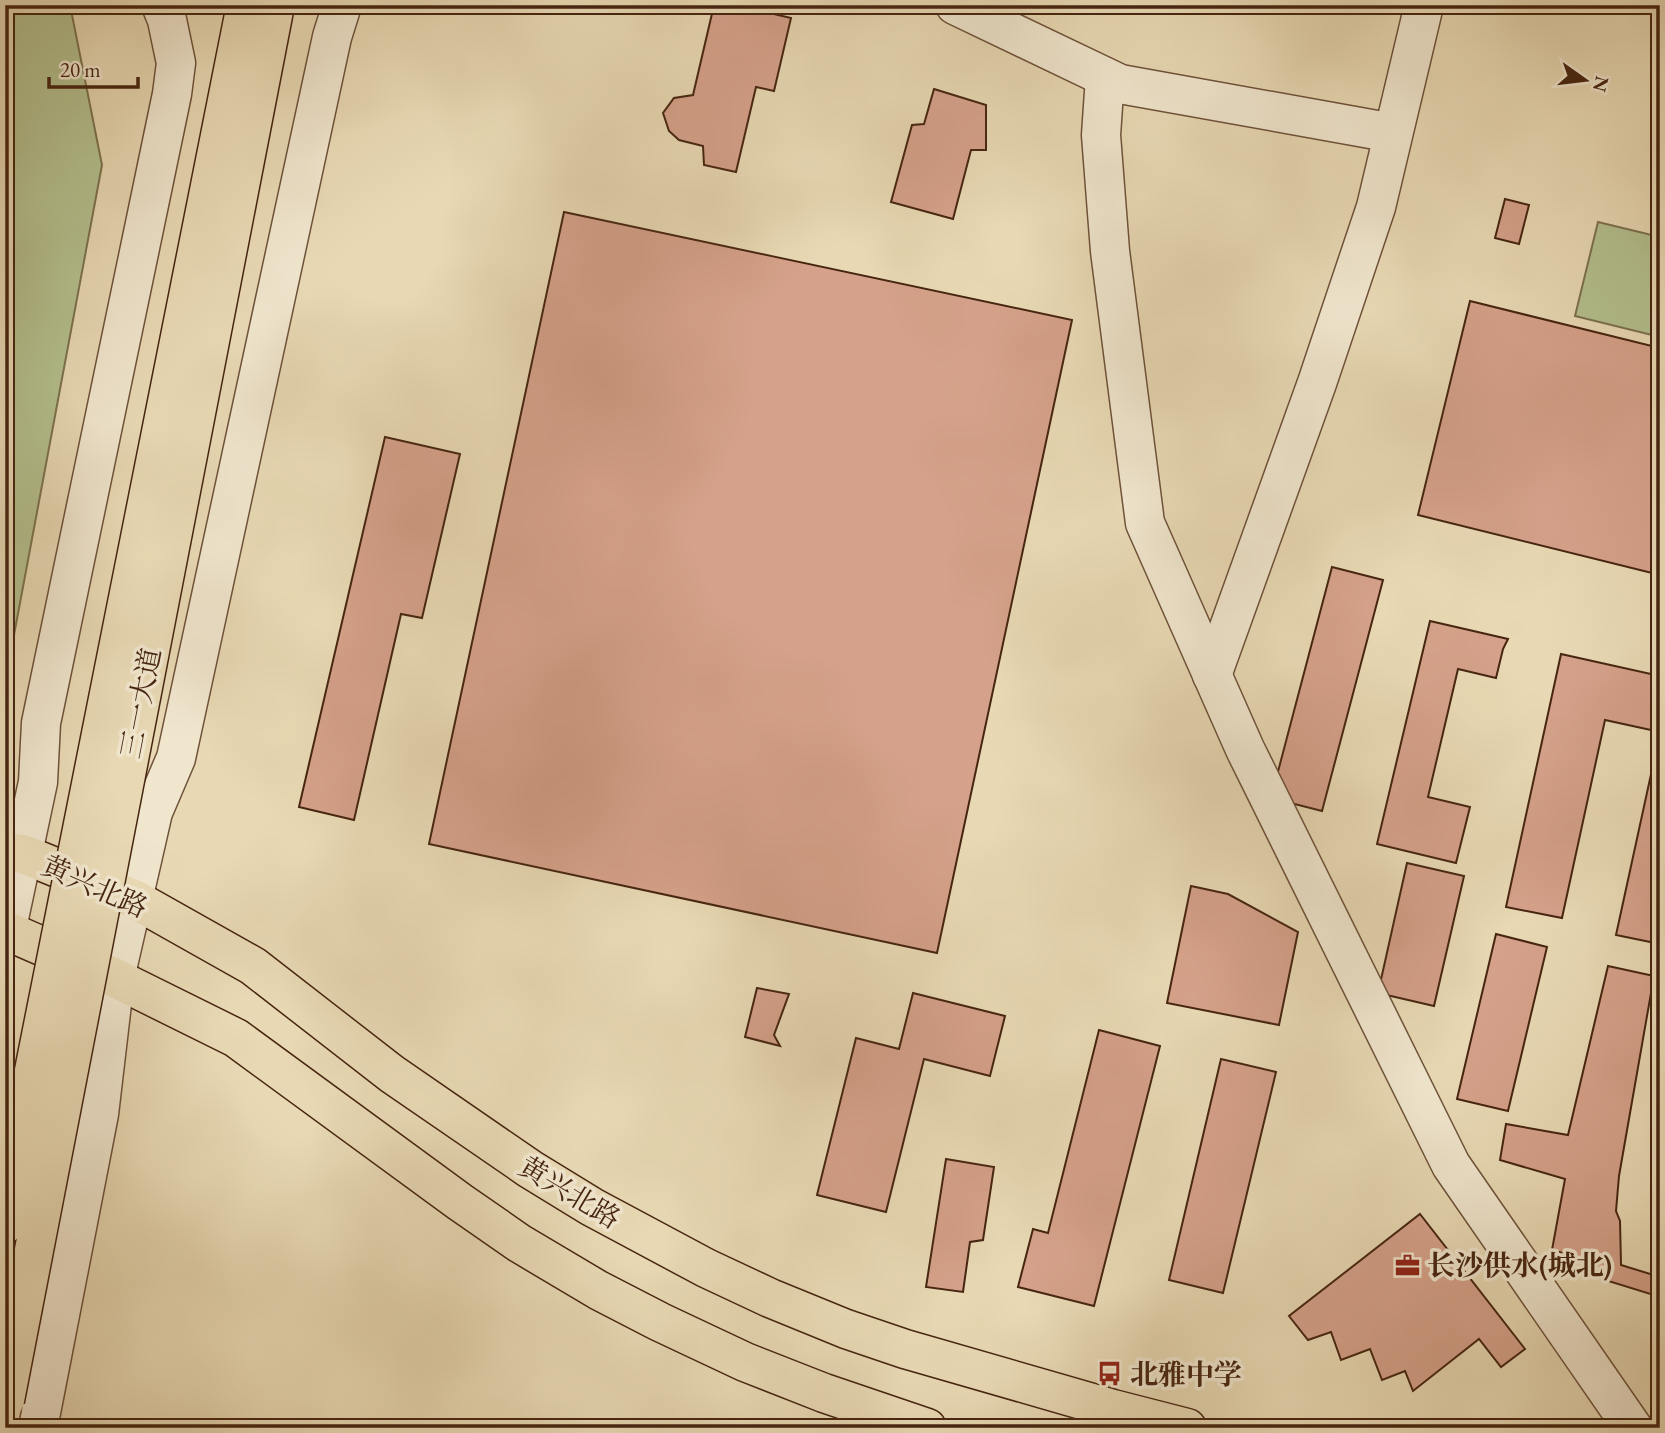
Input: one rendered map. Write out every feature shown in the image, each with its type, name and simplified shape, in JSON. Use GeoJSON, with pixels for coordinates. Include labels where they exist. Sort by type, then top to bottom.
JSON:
{"type":"FeatureCollection","features":[{"type":"Feature","properties":{"kind":"main road","name":"三一大道"},"geometry":{"type":"LineString","coordinates":[[5,1224],[246,5]]}},
{"type":"Feature","properties":{"kind":"main road","name":"三一大道"},"geometry":{"type":"LineString","coordinates":[[5,1400],[275,5]]}},
{"type":"Feature","properties":{"kind":"main road","name":"黄兴北路"},"geometry":{"type":"LineString","coordinates":[[14,853],[134,899],[253,966],[392,1074],[530,1169],[614,1220],[706,1268],[846,1329],[905,1349],[1187,1428]]}},
{"type":"Feature","properties":{"kind":"main road"},"geometry":{"type":"LineString","coordinates":[[6,933],[115,978],[236,1038],[460,1202],[519,1243],[598,1290],[744,1362],[824,1393],[928,1428]]}},
{"type":"Feature","properties":{"kind":"street"},"geometry":{"type":"LineString","coordinates":[[6,933],[14,853],[38,782],[41,723],[173,94],[176,63],[161,5]]}},
{"type":"Feature","properties":{"kind":"street"},"geometry":{"type":"LineString","coordinates":[[38,1428],[99,1114],[115,978],[153,812],[176,758],[332,37],[342,5]]}},
{"type":"Feature","properties":{"kind":"street"},"geometry":{"type":"LineString","coordinates":[[955,5],[1120,84],[1393,133]]}},
{"type":"Feature","properties":{"kind":"street"},"geometry":{"type":"LineString","coordinates":[[1212,675],[1317,383],[1376,207],[1424,5]]}},
{"type":"Feature","properties":{"kind":"street"},"geometry":{"type":"LineString","coordinates":[[1105,77],[1101,135],[1110,251],[1145,523],[1245,749],[1451,1164],[1633,1428]]}},
{"type":"Feature","properties":{"kind":"green space"},"geometry":{"type":"Polygon","coordinates":[[[5,5],[70,5],[102,165],[5,683],[5,5]]]}},
{"type":"Feature","properties":{"kind":"green space"},"geometry":{"type":"Polygon","coordinates":[[[1598,222],[1660,237],[1660,337],[1575,316],[1598,222]]]}},
{"type":"Feature","properties":{"kind":"building"},"geometry":{"type":"Polygon","coordinates":[[[714,5],[735,5],[791,18],[774,91],[756,87],[736,172],[704,165],[703,146],[679,140],[669,131],[663,113],[674,98],[693,95],[714,5]]]}},
{"type":"Feature","properties":{"kind":"building"},"geometry":{"type":"Polygon","coordinates":[[[934,89],[986,105],[986,150],[971,150],[953,219],[891,202],[912,125],[924,124],[934,89]]]}},
{"type":"Feature","properties":{"kind":"building"},"geometry":{"type":"Polygon","coordinates":[[[1505,199],[1529,205],[1519,244],[1495,238],[1505,199]]]}},
{"type":"Feature","properties":{"kind":"building"},"geometry":{"type":"Polygon","coordinates":[[[564,212],[1072,320],[937,953],[429,844],[564,212]]]}},
{"type":"Feature","properties":{"kind":"building"},"geometry":{"type":"Polygon","coordinates":[[[1470,301],[1660,348],[1660,575],[1418,515],[1470,301]]]}},
{"type":"Feature","properties":{"kind":"building"},"geometry":{"type":"Polygon","coordinates":[[[385,437],[460,454],[422,618],[401,614],[354,820],[299,807],[385,437]]]}},
{"type":"Feature","properties":{"kind":"building"},"geometry":{"type":"Polygon","coordinates":[[[1332,567],[1383,580],[1322,811],[1271,798],[1332,567]]]}},
{"type":"Feature","properties":{"kind":"building"},"geometry":{"type":"Polygon","coordinates":[[[1430,621],[1508,639],[1496,678],[1458,669],[1428,797],[1470,807],[1456,863],[1377,844],[1430,621]]]}},
{"type":"Feature","properties":{"kind":"building"},"geometry":{"type":"Polygon","coordinates":[[[1561,654],[1660,676],[1660,732],[1605,720],[1562,918],[1506,907],[1561,654]]]}},
{"type":"Feature","properties":{"kind":"building"},"geometry":{"type":"Polygon","coordinates":[[[1660,733],[1660,944],[1616,935],[1660,733]]]}},
{"type":"Feature","properties":{"kind":"building"},"geometry":{"type":"Polygon","coordinates":[[[1407,863],[1464,876],[1434,1006],[1378,993],[1407,863]]]}},
{"type":"Feature","properties":{"kind":"building"},"geometry":{"type":"Polygon","coordinates":[[[1191,886],[1228,894],[1298,932],[1279,1025],[1167,1003],[1191,886]]]}},
{"type":"Feature","properties":{"kind":"building"},"geometry":{"type":"Polygon","coordinates":[[[1496,934],[1547,947],[1508,1111],[1457,1099],[1496,934]]]}},
{"type":"Feature","properties":{"kind":"building"},"geometry":{"type":"Polygon","coordinates":[[[1608,966],[1654,976],[1619,1176],[1616,1211],[1620,1221],[1621,1265],[1660,1277],[1660,1297],[1589,1275],[1587,1260],[1552,1250],[1565,1179],[1500,1160],[1506,1124],[1568,1135],[1608,966]]]}},
{"type":"Feature","properties":{"kind":"building"},"geometry":{"type":"Polygon","coordinates":[[[757,988],[789,994],[774,1035],[780,1046],[745,1037],[757,988]]]}},
{"type":"Feature","properties":{"kind":"building"},"geometry":{"type":"Polygon","coordinates":[[[913,993],[1005,1016],[990,1076],[924,1059],[886,1212],[817,1195],[856,1038],[899,1049],[913,993]]]}},
{"type":"Feature","properties":{"kind":"building"},"geometry":{"type":"Polygon","coordinates":[[[1099,1030],[1160,1046],[1094,1306],[1018,1287],[1033,1229],[1048,1233],[1099,1030]]]}},
{"type":"Feature","properties":{"kind":"building"},"geometry":{"type":"Polygon","coordinates":[[[1221,1059],[1276,1072],[1223,1293],[1169,1280],[1221,1059]]]}},
{"type":"Feature","properties":{"kind":"building"},"geometry":{"type":"Polygon","coordinates":[[[946,1159],[994,1167],[983,1240],[970,1242],[963,1292],[926,1287],[946,1159]]]}},
{"type":"Feature","properties":{"kind":"building","name":"长沙供水(城北)"},"geometry":{"type":"Polygon","coordinates":[[[1420,1214],[1525,1349],[1501,1367],[1479,1339],[1413,1391],[1405,1371],[1382,1380],[1370,1349],[1341,1360],[1331,1332],[1308,1340],[1289,1316],[1420,1214]]]}},
{"type":"Feature","properties":{"kind":"place","name":"长沙供水(城北)"},"geometry":{"type":"Point","coordinates":[1407,1265]}},
{"type":"Feature","properties":{"kind":"place","name":"北雅中学"},"geometry":{"type":"Point","coordinates":[1110,1374]}}]}
